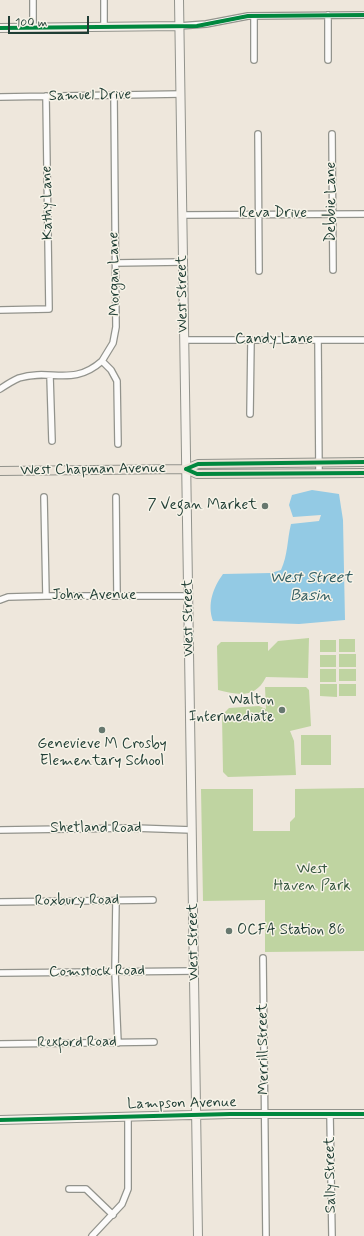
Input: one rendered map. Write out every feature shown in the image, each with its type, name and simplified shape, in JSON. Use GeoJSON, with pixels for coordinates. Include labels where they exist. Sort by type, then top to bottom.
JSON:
{"type":"FeatureCollection","features":[{"type":"Feature","properties":{"kind":"main road","name":"West Street"},"geometry":{"type":"LineString","coordinates":[[179,0],[198,1236]]}},
{"type":"Feature","properties":{"kind":"main road"},"geometry":{"type":"LineString","coordinates":[[0,28],[179,26]]}},
{"type":"Feature","properties":{"kind":"main road","name":"West Chapman Avenue"},"geometry":{"type":"LineString","coordinates":[[0,471],[186,469],[198,464],[364,462]]}},
{"type":"Feature","properties":{"kind":"main road","name":"West Chapman Avenue"},"geometry":{"type":"LineString","coordinates":[[186,469],[197,474],[364,473]]}},
{"type":"Feature","properties":{"kind":"main road","name":"Lampson Avenue"},"geometry":{"type":"LineString","coordinates":[[0,1120],[197,1115],[364,1114]]}},
{"type":"Feature","properties":{"kind":"street"},"geometry":{"type":"LineString","coordinates":[[33,0],[33,27]]}},
{"type":"Feature","properties":{"kind":"street"},"geometry":{"type":"LineString","coordinates":[[104,0],[104,27]]}},
{"type":"Feature","properties":{"kind":"street"},"geometry":{"type":"LineString","coordinates":[[328,15],[328,60]]}},
{"type":"Feature","properties":{"kind":"street"},"geometry":{"type":"LineString","coordinates":[[179,26],[206,24],[237,17],[364,15]]}},
{"type":"Feature","properties":{"kind":"street"},"geometry":{"type":"LineString","coordinates":[[254,16],[254,60]]}},
{"type":"Feature","properties":{"kind":"street","name":"Samuel Drive"},"geometry":{"type":"LineString","coordinates":[[0,97],[181,94]]}},
{"type":"Feature","properties":{"kind":"street","name":"Morgan Lane"},"geometry":{"type":"LineString","coordinates":[[102,361],[110,350],[115,336],[114,95]]}},
{"type":"Feature","properties":{"kind":"street","name":"Kathy Lane"},"geometry":{"type":"LineString","coordinates":[[0,310],[50,309],[46,96]]}},
{"type":"Feature","properties":{"kind":"street"},"geometry":{"type":"LineString","coordinates":[[258,134],[258,271]]}},
{"type":"Feature","properties":{"kind":"street","name":"Debbie Lane"},"geometry":{"type":"LineString","coordinates":[[332,134],[333,270]]}},
{"type":"Feature","properties":{"kind":"street","name":"Reva Drive"},"geometry":{"type":"LineString","coordinates":[[182,215],[364,214]]}},
{"type":"Feature","properties":{"kind":"street"},"geometry":{"type":"LineString","coordinates":[[115,263],[183,262]]}},
{"type":"Feature","properties":{"kind":"street","name":"Candy Lane"},"geometry":{"type":"LineString","coordinates":[[184,340],[364,340]]}},
{"type":"Feature","properties":{"kind":"street"},"geometry":{"type":"LineString","coordinates":[[250,414],[251,340]]}},
{"type":"Feature","properties":{"kind":"street"},"geometry":{"type":"LineString","coordinates":[[318,340],[319,473]]}},
{"type":"Feature","properties":{"kind":"street"},"geometry":{"type":"LineString","coordinates":[[0,389],[20,378],[81,375],[93,369],[102,361],[111,370],[117,381],[118,444]]}},
{"type":"Feature","properties":{"kind":"street"},"geometry":{"type":"LineString","coordinates":[[50,376],[52,441]]}},
{"type":"Feature","properties":{"kind":"street"},"geometry":{"type":"LineString","coordinates":[[44,497],[46,596]]}},
{"type":"Feature","properties":{"kind":"street"},"geometry":{"type":"LineString","coordinates":[[116,497],[117,595]]}},
{"type":"Feature","properties":{"kind":"street","name":"John Avenue"},"geometry":{"type":"LineString","coordinates":[[0,600],[8,597],[46,596],[189,596]]}},
{"type":"Feature","properties":{"kind":"street","name":"Shetland Road"},"geometry":{"type":"LineString","coordinates":[[0,830],[134,828],[192,830]]}},
{"type":"Feature","properties":{"kind":"street"},"geometry":{"type":"LineString","coordinates":[[116,900],[115,972],[118,1043]]}},
{"type":"Feature","properties":{"kind":"street","name":"Roxbury Road"},"geometry":{"type":"LineString","coordinates":[[0,902],[153,900]]}},
{"type":"Feature","properties":{"kind":"street","name":"Merrill Street"},"geometry":{"type":"LineString","coordinates":[[263,958],[266,1236]]}},
{"type":"Feature","properties":{"kind":"street","name":"Comstock Road"},"geometry":{"type":"LineString","coordinates":[[0,973],[194,971]]}},
{"type":"Feature","properties":{"kind":"street","name":"Rexford Road"},"geometry":{"type":"LineString","coordinates":[[0,1044],[154,1042]]}},
{"type":"Feature","properties":{"kind":"street","name":"Sally Street"},"geometry":{"type":"LineString","coordinates":[[330,1114],[332,1236]]}},
{"type":"Feature","properties":{"kind":"street"},"geometry":{"type":"LineString","coordinates":[[92,1236],[122,1204],[128,1189],[128,1117]]}},
{"type":"Feature","properties":{"kind":"street"},"geometry":{"type":"LineString","coordinates":[[69,1188],[86,1188],[113,1215]]}},
{"type":"Feature","properties":{"kind":"green space"},"geometry":{"type":"Polygon","coordinates":[[[309,638],[308,678],[266,677],[257,689],[246,694],[218,690],[217,646],[221,642],[268,642],[268,651],[278,641],[309,638]]]}},
{"type":"Feature","properties":{"kind":"green space"},"geometry":{"type":"Polygon","coordinates":[[[339,639],[355,639],[355,652],[339,652],[339,639]]]}},
{"type":"Feature","properties":{"kind":"green space"},"geometry":{"type":"Polygon","coordinates":[[[320,640],[336,640],[336,652],[320,652],[320,640]]]}},
{"type":"Feature","properties":{"kind":"green space"},"geometry":{"type":"Polygon","coordinates":[[[339,654],[356,654],[356,667],[339,667],[339,654]]]}},
{"type":"Feature","properties":{"kind":"green space"},"geometry":{"type":"Polygon","coordinates":[[[320,655],[336,655],[336,667],[320,667],[320,655]]]}},
{"type":"Feature","properties":{"kind":"green space"},"geometry":{"type":"Polygon","coordinates":[[[320,669],[336,669],[336,682],[320,682],[320,669]]]}},
{"type":"Feature","properties":{"kind":"green space"},"geometry":{"type":"Polygon","coordinates":[[[339,669],[356,669],[356,681],[339,681],[339,669]]]}},
{"type":"Feature","properties":{"kind":"green space"},"geometry":{"type":"Polygon","coordinates":[[[320,684],[337,684],[337,697],[320,696],[320,684]]]}},
{"type":"Feature","properties":{"kind":"green space"},"geometry":{"type":"Polygon","coordinates":[[[339,684],[356,684],[356,696],[339,696],[339,684]]]}},
{"type":"Feature","properties":{"kind":"green space"},"geometry":{"type":"Polygon","coordinates":[[[265,687],[306,687],[309,690],[311,726],[290,731],[294,741],[296,775],[228,777],[223,772],[222,715],[229,708],[259,706],[266,709],[265,687]]]}},
{"type":"Feature","properties":{"kind":"green space"},"geometry":{"type":"Polygon","coordinates":[[[301,735],[331,735],[331,765],[301,765],[301,735]]]}},
{"type":"Feature","properties":{"kind":"green space","name":"West Haven Park"},"geometry":{"type":"Polygon","coordinates":[[[364,788],[364,951],[265,952],[265,900],[203,901],[201,789],[253,789],[253,831],[290,831],[290,822],[295,817],[295,789],[364,788]]]}},
{"type":"Feature","properties":{"kind":"water","name":"West Street Basin"},"geometry":{"type":"Polygon","coordinates":[[[312,490],[339,494],[343,520],[345,620],[299,624],[213,621],[211,615],[212,596],[216,585],[223,574],[271,573],[281,570],[286,553],[291,524],[319,521],[321,515],[293,517],[289,505],[292,495],[312,490]]]}},
{"type":"Feature","properties":{"kind":"cycle path"},"geometry":{"type":"LineString","coordinates":[[0,28],[197,26],[248,16],[364,15]]}},
{"type":"Feature","properties":{"kind":"cycle path"},"geometry":{"type":"LineString","coordinates":[[186,469],[198,464],[364,462]]}},
{"type":"Feature","properties":{"kind":"cycle path"},"geometry":{"type":"LineString","coordinates":[[186,469],[197,474],[364,473]]}},
{"type":"Feature","properties":{"kind":"cycle path"},"geometry":{"type":"LineString","coordinates":[[0,1120],[230,1114],[364,1114]]}},
{"type":"Feature","properties":{"kind":"place","name":"7 Vegan Market"},"geometry":{"type":"Point","coordinates":[265,506]}},
{"type":"Feature","properties":{"kind":"place","name":"Walton Intermediate"},"geometry":{"type":"Point","coordinates":[282,710]}},
{"type":"Feature","properties":{"kind":"place","name":"Genevieve M Crosby Elementary School"},"geometry":{"type":"Point","coordinates":[102,730]}},
{"type":"Feature","properties":{"kind":"place","name":"OCFA Station 86"},"geometry":{"type":"Point","coordinates":[229,931]}}]}
